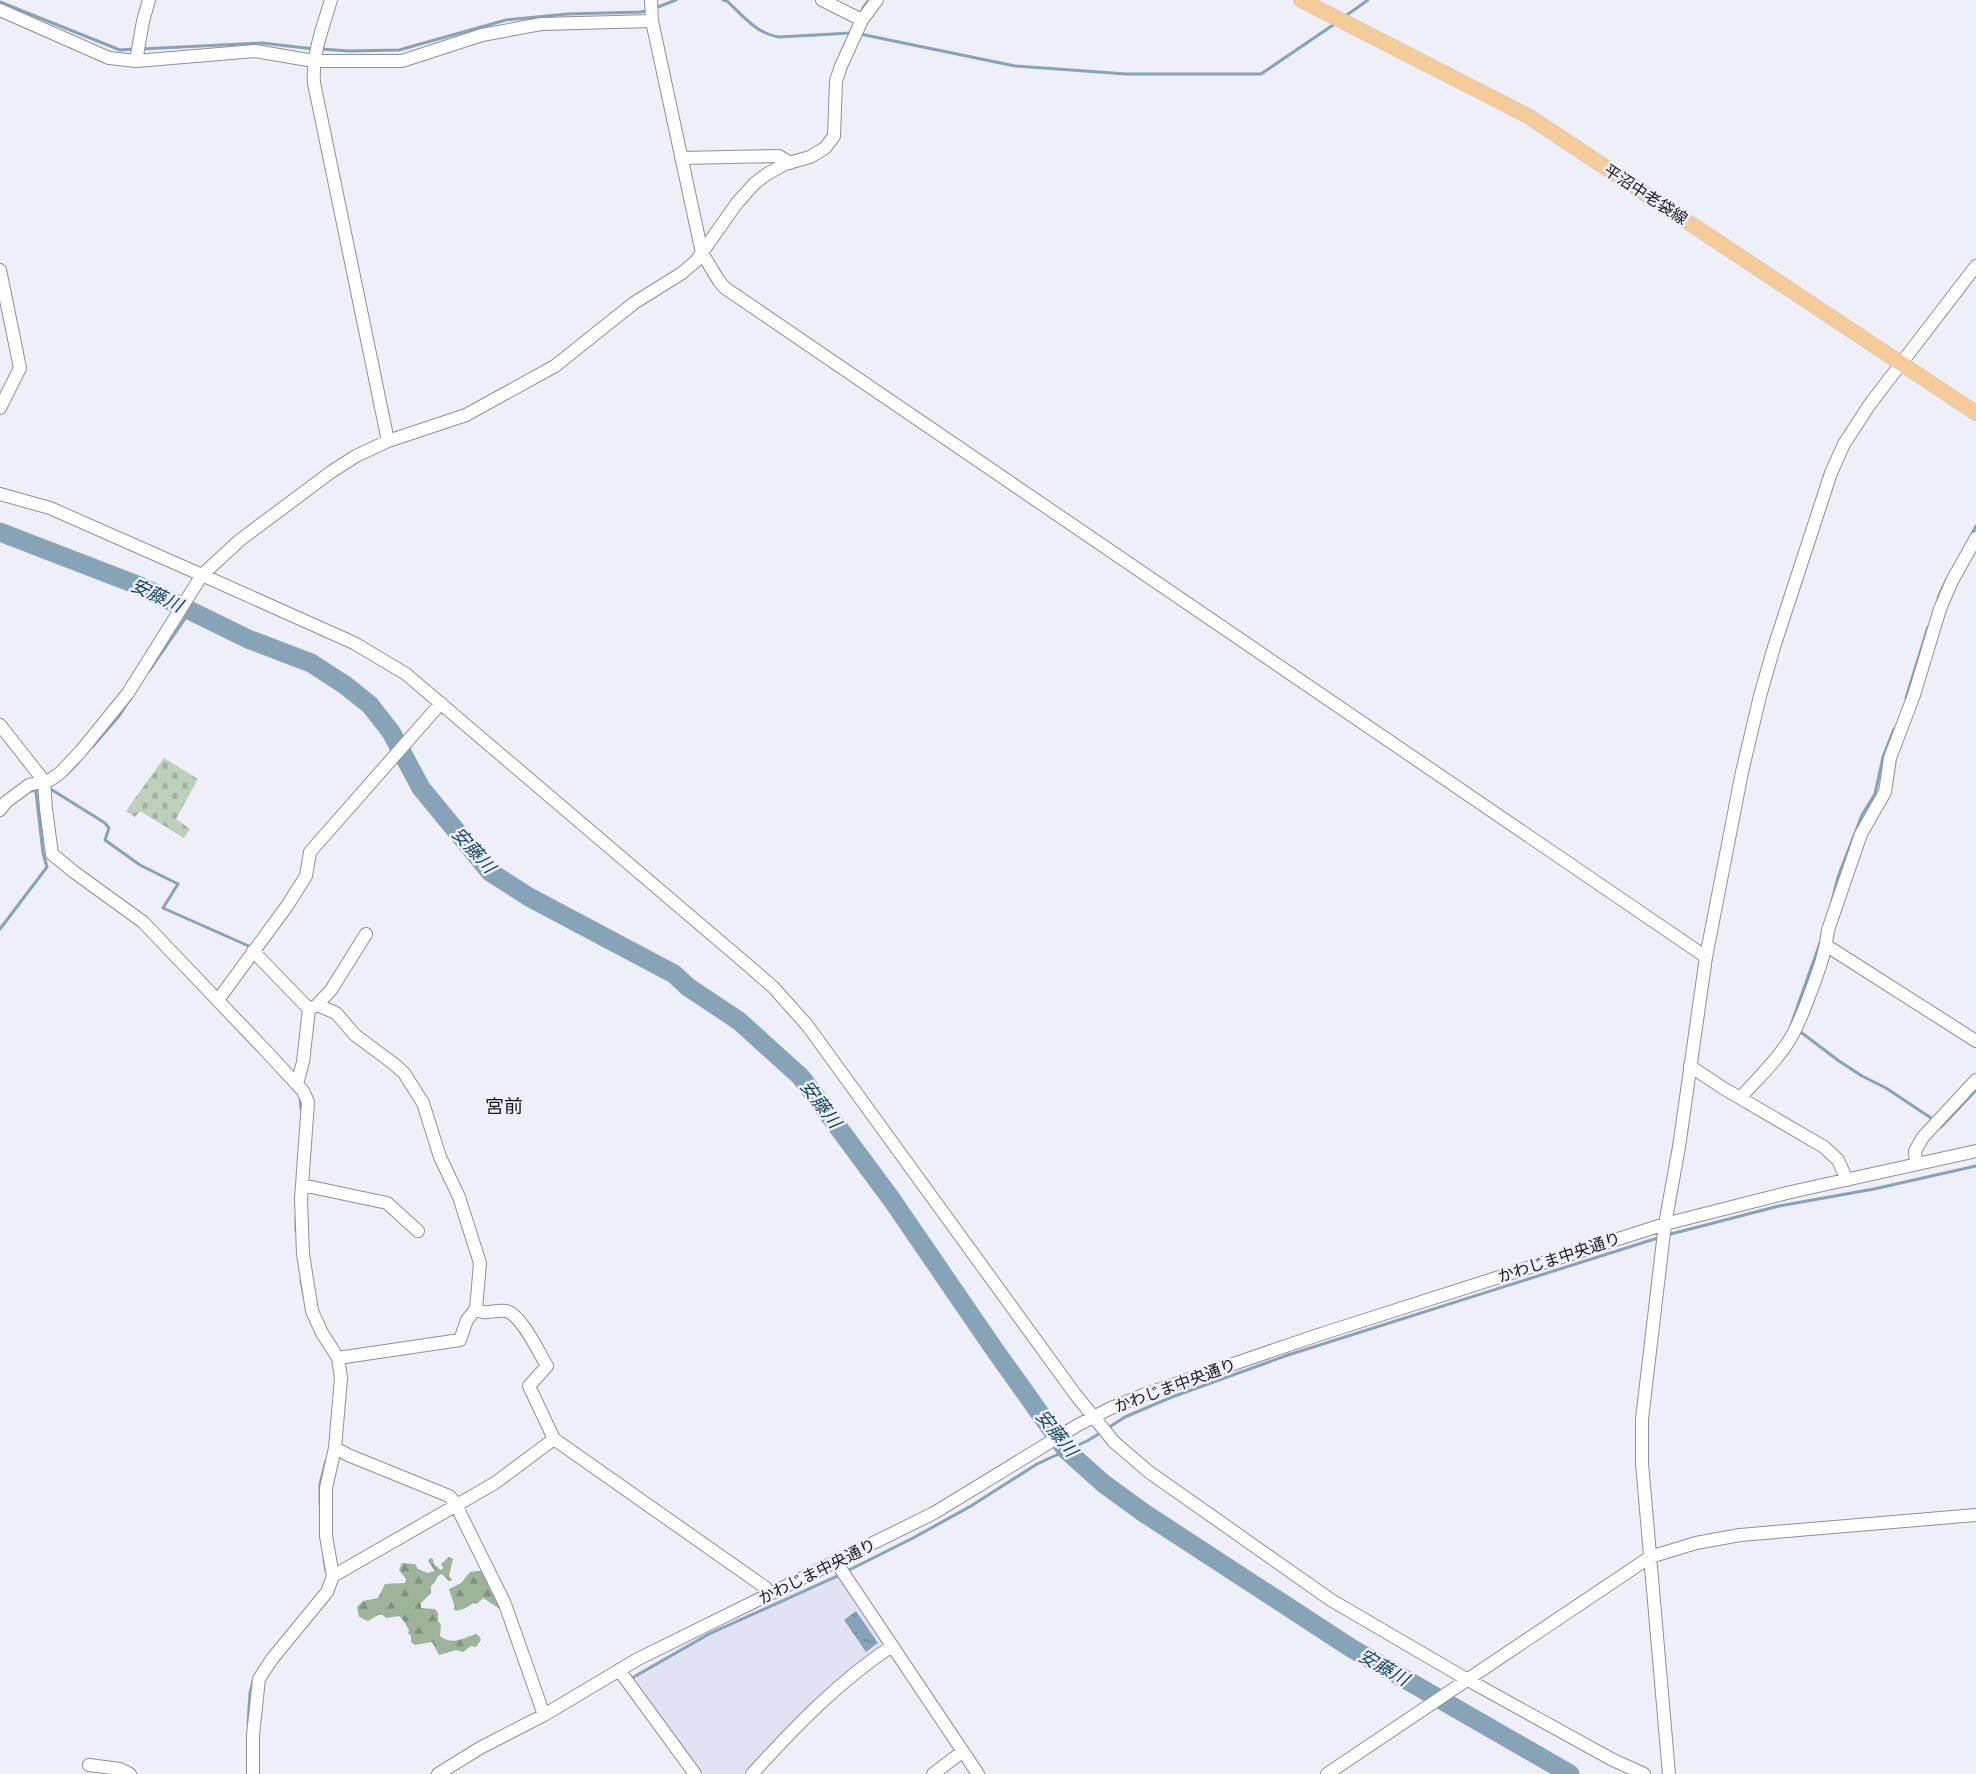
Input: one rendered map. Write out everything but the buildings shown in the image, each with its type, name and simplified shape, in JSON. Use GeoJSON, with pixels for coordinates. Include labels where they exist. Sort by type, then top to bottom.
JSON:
{"type":"FeatureCollection","features":[{"type":"Feature","properties":{"kind":"main road","name":"平沼中老袋線"},"geometry":{"type":"LineString","coordinates":[[1301,0],[1528,116],[1976,414]]}},
{"type":"Feature","properties":{"kind":"street"},"geometry":{"type":"LineString","coordinates":[[136,61],[150,0]]}},
{"type":"Feature","properties":{"kind":"street"},"geometry":{"type":"LineString","coordinates":[[331,0],[314,61],[314,83],[388,441]]}},
{"type":"Feature","properties":{"kind":"street"},"geometry":{"type":"LineString","coordinates":[[651,0],[652,21],[702,253],[719,281],[733,294],[1706,956]]}},
{"type":"Feature","properties":{"kind":"street"},"geometry":{"type":"LineString","coordinates":[[822,0],[862,20]]}},
{"type":"Feature","properties":{"kind":"street"},"geometry":{"type":"LineString","coordinates":[[0,810],[6,802],[29,785],[50,780],[60,773],[103,726],[128,693],[202,575],[240,540],[331,472],[356,456],[388,441],[466,416],[541,375],[568,357],[634,304],[682,273],[702,253],[737,203],[755,183],[767,174],[790,163],[810,157],[825,148],[834,136],[836,123],[834,104],[836,81],[862,20],[877,0]]}},
{"type":"Feature","properties":{"kind":"street"},"geometry":{"type":"LineString","coordinates":[[0,10],[109,58],[136,61],[255,51],[314,61],[402,62],[482,35],[541,24],[652,21]]}},
{"type":"Feature","properties":{"kind":"street"},"geometry":{"type":"LineString","coordinates":[[681,158],[779,156],[790,163]]}},
{"type":"Feature","properties":{"kind":"street"},"geometry":{"type":"LineString","coordinates":[[1669,1774],[1642,1463],[1642,1419],[1664,1224],[1679,1147],[1706,956],[1752,728],[1774,647],[1831,473],[1853,429],[1870,404],[1976,266]]}},
{"type":"Feature","properties":{"kind":"street"},"geometry":{"type":"LineString","coordinates":[[0,270],[20,368],[0,408]]}},
{"type":"Feature","properties":{"kind":"street"},"geometry":{"type":"LineString","coordinates":[[0,494],[50,508],[202,575],[371,653],[406,674],[743,961],[792,1007],[1092,1417],[1114,1442],[1149,1472],[1280,1565],[1368,1623],[1613,1760],[1644,1774]]}},
{"type":"Feature","properties":{"kind":"street"},"geometry":{"type":"LineString","coordinates":[[1740,1098],[1770,1066],[1790,1040],[1798,1022],[1827,946],[1828,930],[1861,834],[1885,792],[1890,758],[1914,695],[1940,609],[1952,581],[1976,538]]}},
{"type":"Feature","properties":{"kind":"street"},"geometry":{"type":"LineString","coordinates":[[218,1000],[287,906],[306,876],[310,852],[441,703]]}},
{"type":"Feature","properties":{"kind":"street"},"geometry":{"type":"LineString","coordinates":[[0,725],[44,781],[52,854],[143,922],[303,1090],[308,1102],[302,1185],[301,1226],[303,1254],[312,1311],[322,1333],[338,1358],[342,1378],[336,1448],[326,1488],[325,1508],[326,1536],[333,1576],[327,1592],[272,1659],[259,1679],[253,1735],[252,1774]]}},
{"type":"Feature","properties":{"kind":"street"},"geometry":{"type":"LineString","coordinates":[[297,1084],[313,1007],[331,990],[366,934]]}},
{"type":"Feature","properties":{"kind":"street"},"geometry":{"type":"LineString","coordinates":[[1827,946],[1976,1042]]}},
{"type":"Feature","properties":{"kind":"street"},"geometry":{"type":"LineString","coordinates":[[253,951],[313,1007],[336,1013],[355,1035],[404,1073],[423,1103],[440,1157],[459,1197],[480,1263],[476,1309],[467,1320],[460,1340],[338,1358]]}},
{"type":"Feature","properties":{"kind":"street"},"geometry":{"type":"LineString","coordinates":[[1690,1066],[1740,1098],[1824,1147],[1838,1160],[1847,1180]]}},
{"type":"Feature","properties":{"kind":"street"},"geometry":{"type":"LineString","coordinates":[[1916,1164],[1915,1151],[1923,1137],[1976,1080]]}},
{"type":"Feature","properties":{"kind":"street","name":"かわじま中央通り"},"geometry":{"type":"LineString","coordinates":[[447,1772],[619,1670],[700,1627],[934,1513],[1074,1427],[1142,1394],[1664,1224],[1791,1192],[1976,1151]]}},
{"type":"Feature","properties":{"kind":"street"},"geometry":{"type":"LineString","coordinates":[[302,1185],[387,1203],[418,1231]]}},
{"type":"Feature","properties":{"kind":"street"},"geometry":{"type":"LineString","coordinates":[[476,1309],[487,1313],[500,1310],[508,1312],[514,1314],[521,1322],[547,1366],[529,1386],[554,1439],[766,1588],[769,1595]]}},
{"type":"Feature","properties":{"kind":"street"},"geometry":{"type":"LineString","coordinates":[[333,1576],[495,1483],[554,1439]]}},
{"type":"Feature","properties":{"kind":"street"},"geometry":{"type":"LineString","coordinates":[[336,1448],[348,1455],[449,1496],[456,1506],[505,1604],[544,1715]]}},
{"type":"Feature","properties":{"kind":"street"},"geometry":{"type":"LineString","coordinates":[[1327,1774],[1650,1556],[1696,1543],[1740,1535],[1976,1515]]}},
{"type":"Feature","properties":{"kind":"street"},"geometry":{"type":"LineString","coordinates":[[836,1562],[978,1774]]}},
{"type":"Feature","properties":{"kind":"street"},"geometry":{"type":"LineString","coordinates":[[752,1774],[828,1696],[866,1663],[892,1646]]}},
{"type":"Feature","properties":{"kind":"street"},"geometry":{"type":"LineString","coordinates":[[619,1670],[695,1774]]}},
{"type":"Feature","properties":{"kind":"street"},"geometry":{"type":"LineString","coordinates":[[933,1774],[962,1752]]}},
{"type":"Feature","properties":{"kind":"street"},"geometry":{"type":"LineString","coordinates":[[89,1765],[120,1769],[130,1774]]}},
{"type":"Feature","properties":{"kind":"shaded area"},"geometry":{"type":"Polygon","coordinates":[[[838,1573],[885,1643],[884,1645],[853,1667],[825,1692],[743,1774],[704,1774],[652,1709],[630,1677],[679,1648],[739,1618],[838,1573]]]}},
{"type":"Feature","properties":{"kind":"green space"},"geometry":{"type":"Polygon","coordinates":[[[164,758],[198,779],[176,819],[190,829],[184,838],[140,811],[135,817],[126,811],[164,758]]]}},
{"type":"Feature","properties":{"kind":"green space"},"geometry":{"type":"Polygon","coordinates":[[[449,1557],[453,1559],[449,1576],[452,1579],[451,1581],[442,1574],[438,1576],[431,1586],[431,1593],[421,1603],[421,1608],[435,1609],[438,1613],[438,1621],[441,1625],[440,1636],[454,1641],[476,1634],[481,1640],[476,1647],[471,1646],[463,1652],[456,1650],[439,1655],[432,1642],[415,1645],[411,1642],[409,1630],[399,1616],[386,1618],[383,1615],[378,1615],[368,1621],[359,1617],[357,1607],[363,1601],[378,1598],[385,1584],[405,1583],[406,1579],[399,1570],[402,1563],[415,1564],[418,1569],[428,1573],[435,1571],[428,1561],[430,1558],[433,1559],[434,1564],[441,1570],[443,1568],[441,1564],[449,1557]]]}},
{"type":"Feature","properties":{"kind":"green space"},"geometry":{"type":"Polygon","coordinates":[[[486,1571],[500,1609],[483,1598],[477,1604],[473,1603],[464,1609],[454,1610],[449,1589],[461,1583],[470,1572],[486,1571]]]}},
{"type":"Feature","properties":{"kind":"water"},"geometry":{"type":"Polygon","coordinates":[[[856,1611],[878,1643],[866,1652],[844,1620],[856,1611]]]}},
{"type":"Feature","properties":{"kind":"waterway"},"geometry":{"type":"LineString","coordinates":[[655,8],[676,0]]}},
{"type":"Feature","properties":{"kind":"waterway"},"geometry":{"type":"LineString","coordinates":[[723,0],[727,1],[757,28],[771,35],[779,37],[851,33]]}},
{"type":"Feature","properties":{"kind":"waterway"},"geometry":{"type":"LineString","coordinates":[[863,8],[869,0]]}},
{"type":"Feature","properties":{"kind":"waterway"},"geometry":{"type":"LineString","coordinates":[[1344,17],[1368,0]]}},
{"type":"Feature","properties":{"kind":"waterway"},"geometry":{"type":"LineString","coordinates":[[0,2],[120,50],[135,49]]}},
{"type":"Feature","properties":{"kind":"waterway"},"geometry":{"type":"LineString","coordinates":[[321,49],[349,51],[399,50],[506,20],[567,14],[641,12],[649,10]]}},
{"type":"Feature","properties":{"kind":"waterway"},"geometry":{"type":"LineString","coordinates":[[860,34],[1015,66],[1126,74],[1261,74],[1336,23]]}},
{"type":"Feature","properties":{"kind":"waterway"},"geometry":{"type":"LineString","coordinates":[[141,49],[262,43],[314,49]]}},
{"type":"Feature","properties":{"kind":"waterway"},"geometry":{"type":"LineString","coordinates":[[1971,536],[1976,526]]}},
{"type":"Feature","properties":{"kind":"waterway","name":"安藤川"},"geometry":{"type":"LineString","coordinates":[[0,532],[140,586],[248,639],[311,663],[345,685],[370,705],[391,732],[421,788],[490,872],[529,897],[674,974],[688,987],[739,1021],[801,1077],[892,1200],[1066,1450],[1104,1484],[1144,1513],[1351,1648],[1570,1774]]}},
{"type":"Feature","properties":{"kind":"waterway"},"geometry":{"type":"LineString","coordinates":[[1938,598],[1945,583]]}},
{"type":"Feature","properties":{"kind":"waterway"},"geometry":{"type":"LineString","coordinates":[[149,671],[191,610]]}},
{"type":"Feature","properties":{"kind":"waterway"},"geometry":{"type":"LineString","coordinates":[[1906,698],[1928,627]]}},
{"type":"Feature","properties":{"kind":"waterway"},"geometry":{"type":"LineString","coordinates":[[92,747],[119,716],[130,699]]}},
{"type":"Feature","properties":{"kind":"waterway"},"geometry":{"type":"LineString","coordinates":[[1832,901],[1838,877],[1862,815],[1875,794],[1883,757],[1894,729]]}},
{"type":"Feature","properties":{"kind":"waterway"},"geometry":{"type":"LineString","coordinates":[[67,774],[78,763]]}},
{"type":"Feature","properties":{"kind":"waterway"},"geometry":{"type":"LineString","coordinates":[[49,788],[105,823],[109,828],[105,840],[140,865],[178,884],[163,908],[251,947]]}},
{"type":"Feature","properties":{"kind":"waterway"},"geometry":{"type":"LineString","coordinates":[[27,791],[43,790]]}},
{"type":"Feature","properties":{"kind":"waterway"},"geometry":{"type":"LineString","coordinates":[[0,929],[47,867],[43,853],[36,792]]}},
{"type":"Feature","properties":{"kind":"waterway"},"geometry":{"type":"LineString","coordinates":[[1791,1025],[1820,943]]}},
{"type":"Feature","properties":{"kind":"waterway"},"geometry":{"type":"LineString","coordinates":[[1798,1030],[1839,1061],[1862,1076],[1886,1088],[1934,1120]]}},
{"type":"Feature","properties":{"kind":"waterway"},"geometry":{"type":"LineString","coordinates":[[1938,1124],[1941,1127],[1976,1090]]}},
{"type":"Feature","properties":{"kind":"waterway"},"geometry":{"type":"LineString","coordinates":[[300,1095],[301,1109]]}},
{"type":"Feature","properties":{"kind":"waterway"},"geometry":{"type":"LineString","coordinates":[[1667,1235],[1779,1206],[1874,1189],[1976,1166]]}},
{"type":"Feature","properties":{"kind":"waterway"},"geometry":{"type":"LineString","coordinates":[[296,1217],[296,1231]]}},
{"type":"Feature","properties":{"kind":"waterway"},"geometry":{"type":"LineString","coordinates":[[1108,1428],[1125,1417],[1172,1397],[1288,1355],[1661,1237]]}},
{"type":"Feature","properties":{"kind":"waterway"},"geometry":{"type":"LineString","coordinates":[[301,1280],[304,1296]]}},
{"type":"Feature","properties":{"kind":"waterway"},"geometry":{"type":"LineString","coordinates":[[847,1571],[971,1506],[1037,1464],[1102,1432]]}},
{"type":"Feature","properties":{"kind":"waterway"},"geometry":{"type":"LineString","coordinates":[[320,1504],[320,1484],[326,1461]]}},
{"type":"Feature","properties":{"kind":"waterway"},"geometry":{"type":"LineString","coordinates":[[324,1558],[326,1571]]}},
{"type":"Feature","properties":{"kind":"waterway"},"geometry":{"type":"LineString","coordinates":[[632,1678],[709,1634],[842,1574]]}},
{"type":"Feature","properties":{"kind":"waterway"},"geometry":{"type":"LineString","coordinates":[[248,1724],[250,1693],[253,1681]]}},
{"type":"Feature","properties":{"kind":"district","name":"宮前"},"geometry":{"type":"Point","coordinates":[504,1106]}}]}
